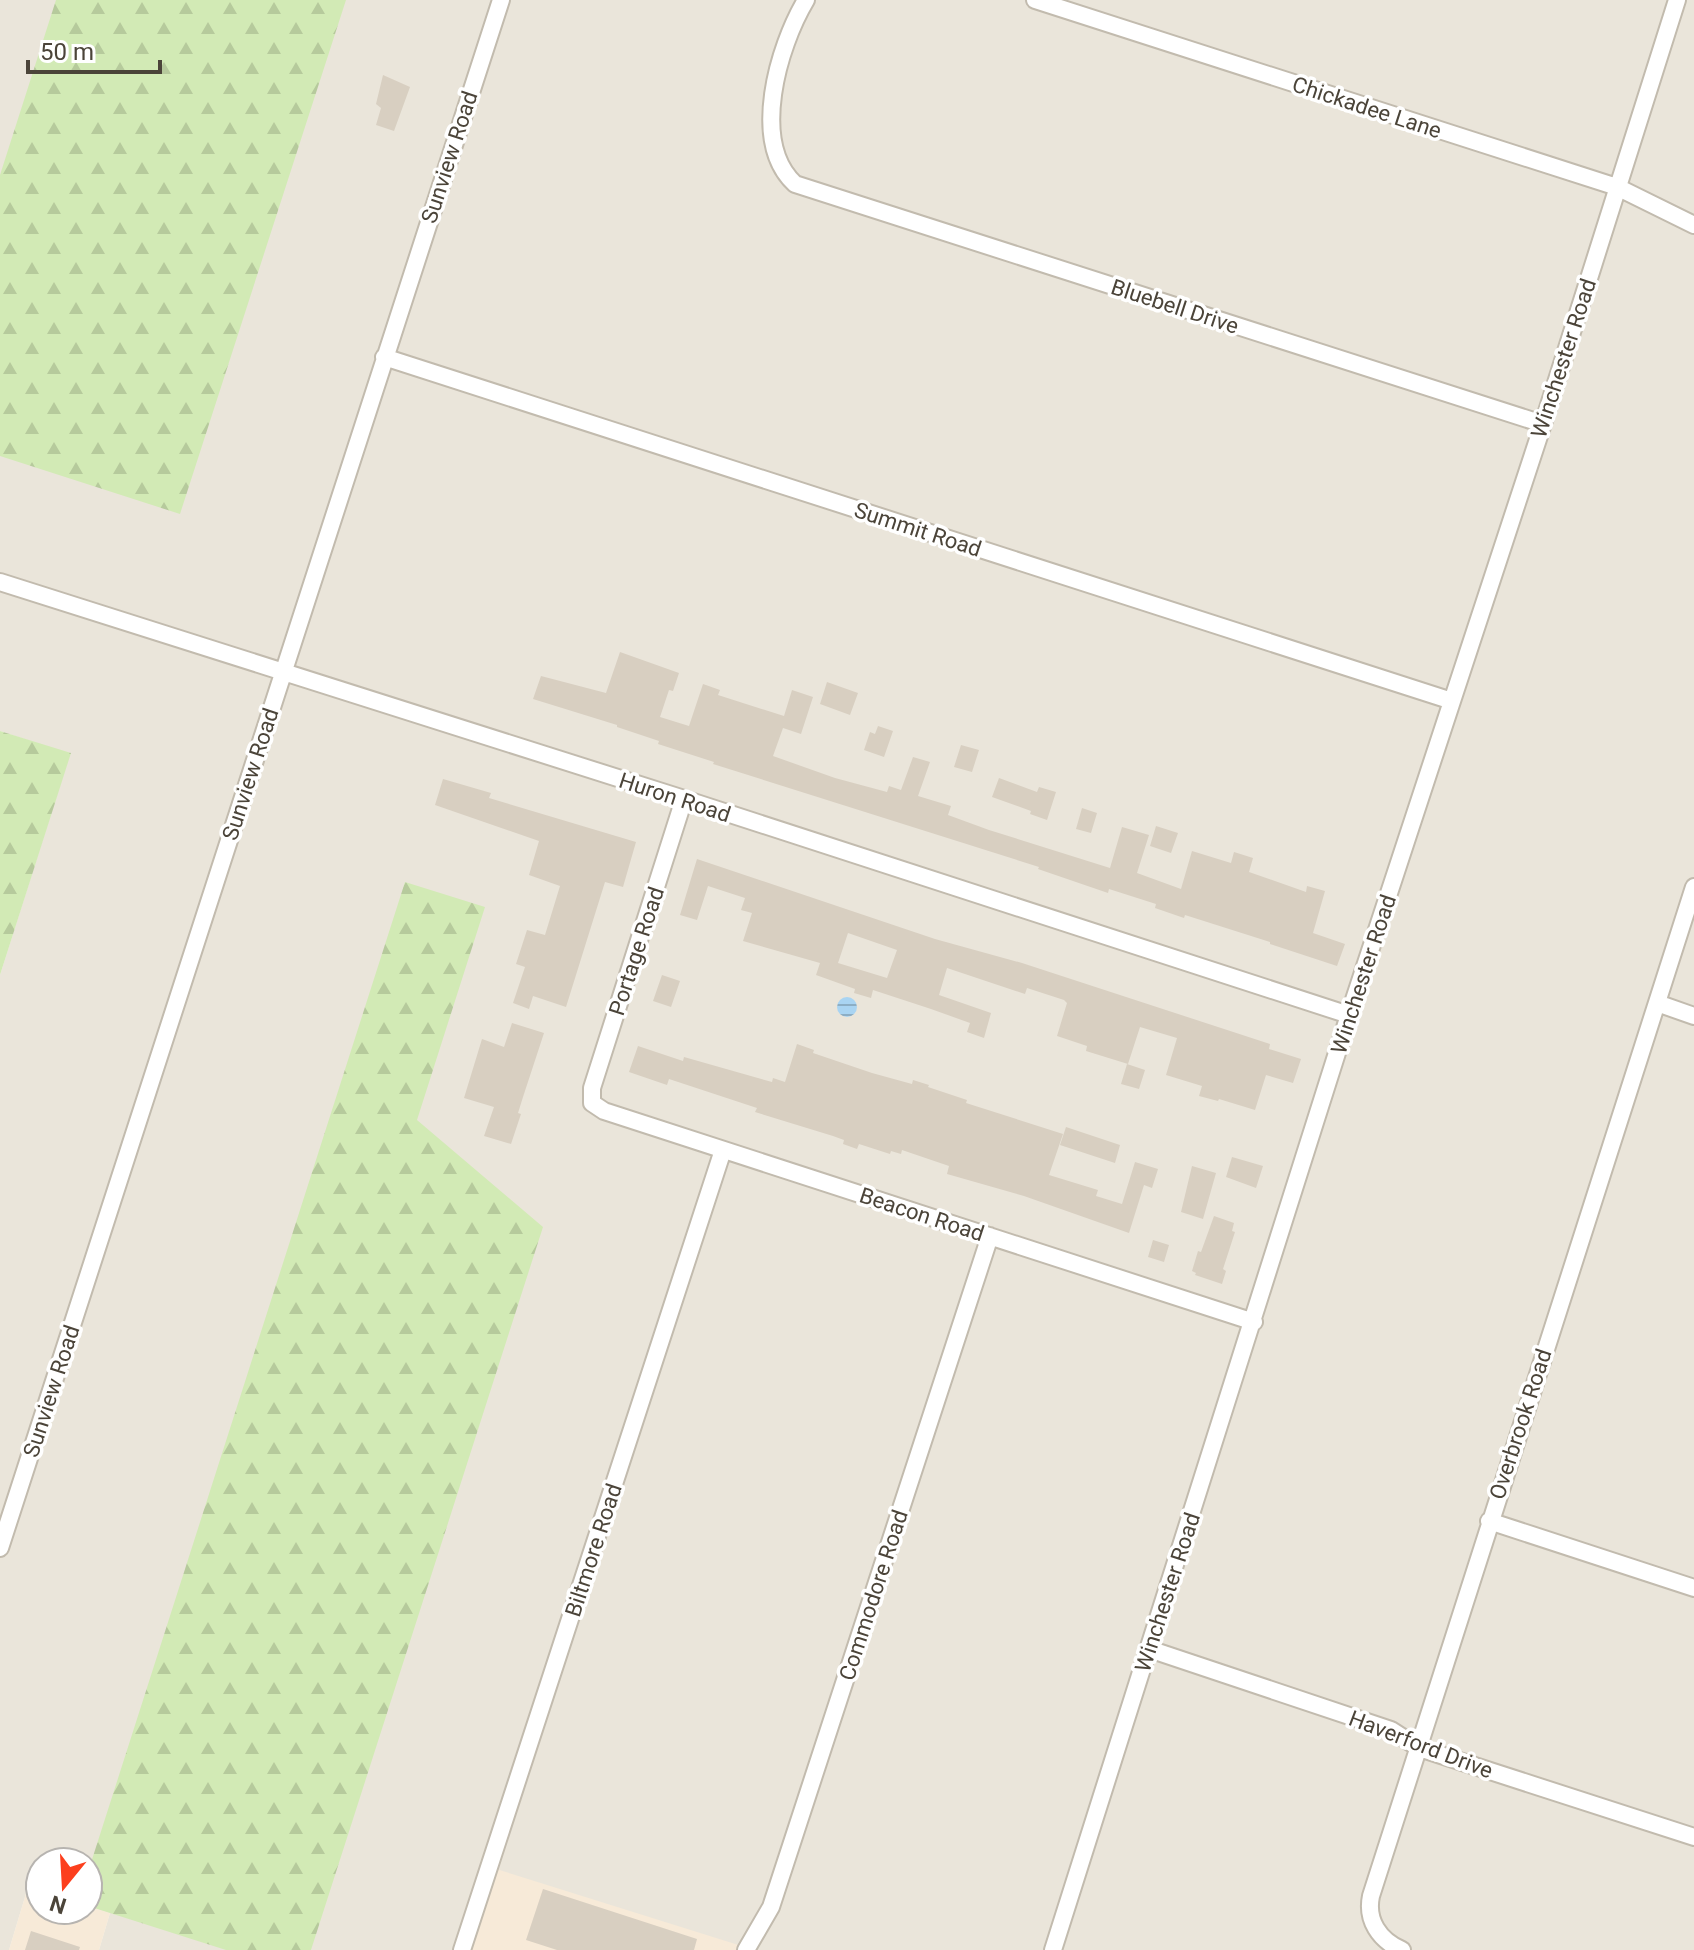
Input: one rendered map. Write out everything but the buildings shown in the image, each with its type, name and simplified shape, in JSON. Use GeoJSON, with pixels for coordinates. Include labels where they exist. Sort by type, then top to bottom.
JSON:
{"type":"FeatureCollection","features":[{"type":"Feature","properties":{"kind":"street","name":"Sunview Road"},"geometry":{"type":"LineString","coordinates":[[0,1548],[501,0]]}},
{"type":"Feature","properties":{"kind":"street","name":"Bluebell Drive"},"geometry":{"type":"LineString","coordinates":[[806,0],[792,27],[775,84],[770,135],[784,174],[795,184],[1543,424]]}},
{"type":"Feature","properties":{"kind":"street","name":"Chickadee Lane"},"geometry":{"type":"LineString","coordinates":[[1035,0],[1617,187],[1694,225]]}},
{"type":"Feature","properties":{"kind":"street","name":"Winchester Road"},"geometry":{"type":"LineString","coordinates":[[1053,1950],[1349,1015],[1543,424],[1677,0]]}},
{"type":"Feature","properties":{"kind":"street","name":"Summit Road"},"geometry":{"type":"LineString","coordinates":[[384,357],[1452,701]]}},
{"type":"Feature","properties":{"kind":"street","name":"Huron Road"},"geometry":{"type":"LineString","coordinates":[[0,582],[684,799],[1349,1015]]}},
{"type":"Feature","properties":{"kind":"street","name":"Portage Road"},"geometry":{"type":"LineString","coordinates":[[592,1103],[592,1088],[684,799]]}},
{"type":"Feature","properties":{"kind":"street","name":"Overbrook Road"},"geometry":{"type":"LineString","coordinates":[[1402,1950],[1376,1931],[1368,1912],[1489,1521],[1694,887]]}},
{"type":"Feature","properties":{"kind":"street"},"geometry":{"type":"LineString","coordinates":[[1657,1003],[1694,1016]]}},
{"type":"Feature","properties":{"kind":"street","name":"Beacon Road"},"geometry":{"type":"LineString","coordinates":[[592,1103],[604,1111],[1254,1322]]}},
{"type":"Feature","properties":{"kind":"street","name":"Biltmore Road"},"geometry":{"type":"LineString","coordinates":[[462,1950],[723,1150]]}},
{"type":"Feature","properties":{"kind":"street","name":"Commodore Road"},"geometry":{"type":"LineString","coordinates":[[746,1950],[771,1907],[990,1236]]}},
{"type":"Feature","properties":{"kind":"street"},"geometry":{"type":"LineString","coordinates":[[1489,1521],[1694,1588]]}},
{"type":"Feature","properties":{"kind":"street","name":"Haverford Drive"},"geometry":{"type":"LineString","coordinates":[[1149,1649],[1391,1730],[1419,1748],[1694,1837]]}},
{"type":"Feature","properties":{"kind":"shaded area"},"geometry":{"type":"Polygon","coordinates":[[[0,0],[1694,0],[1694,1950],[99,1950],[110,1913],[104,1911],[104,1846],[24,1846],[24,1900],[9,1950],[0,1950],[0,975],[70,754],[0,731],[0,0]]]}},
{"type":"Feature","properties":{"kind":"shaded area"},"geometry":{"type":"Polygon","coordinates":[[[490,1867],[748,1948],[462,1950],[490,1867]]]}},
{"type":"Feature","properties":{"kind":"shaded area"},"geometry":{"type":"Polygon","coordinates":[[[24,1900],[24,1926],[104,1926],[104,1911],[110,1913],[99,1950],[9,1950],[24,1900]]]}},
{"type":"Feature","properties":{"kind":"green space"},"geometry":{"type":"Polygon","coordinates":[[[56,0],[346,0],[180,514],[0,456],[0,175],[56,0]]]}},
{"type":"Feature","properties":{"kind":"green space"},"geometry":{"type":"Polygon","coordinates":[[[0,731],[71,753],[0,975],[0,731]]]}},
{"type":"Feature","properties":{"kind":"green space"},"geometry":{"type":"Polygon","coordinates":[[[405,882],[485,907],[417,1120],[543,1227],[311,1950],[226,1950],[104,1911],[104,1846],[96,1846],[405,882]]]}},
{"type":"Feature","properties":{"kind":"water"},"geometry":{"type":"Polygon","coordinates":[[[847,997],[854,1000],[857,1007],[854,1014],[847,1017],[840,1014],[837,1007],[840,1000],[847,997]]]}}]}
